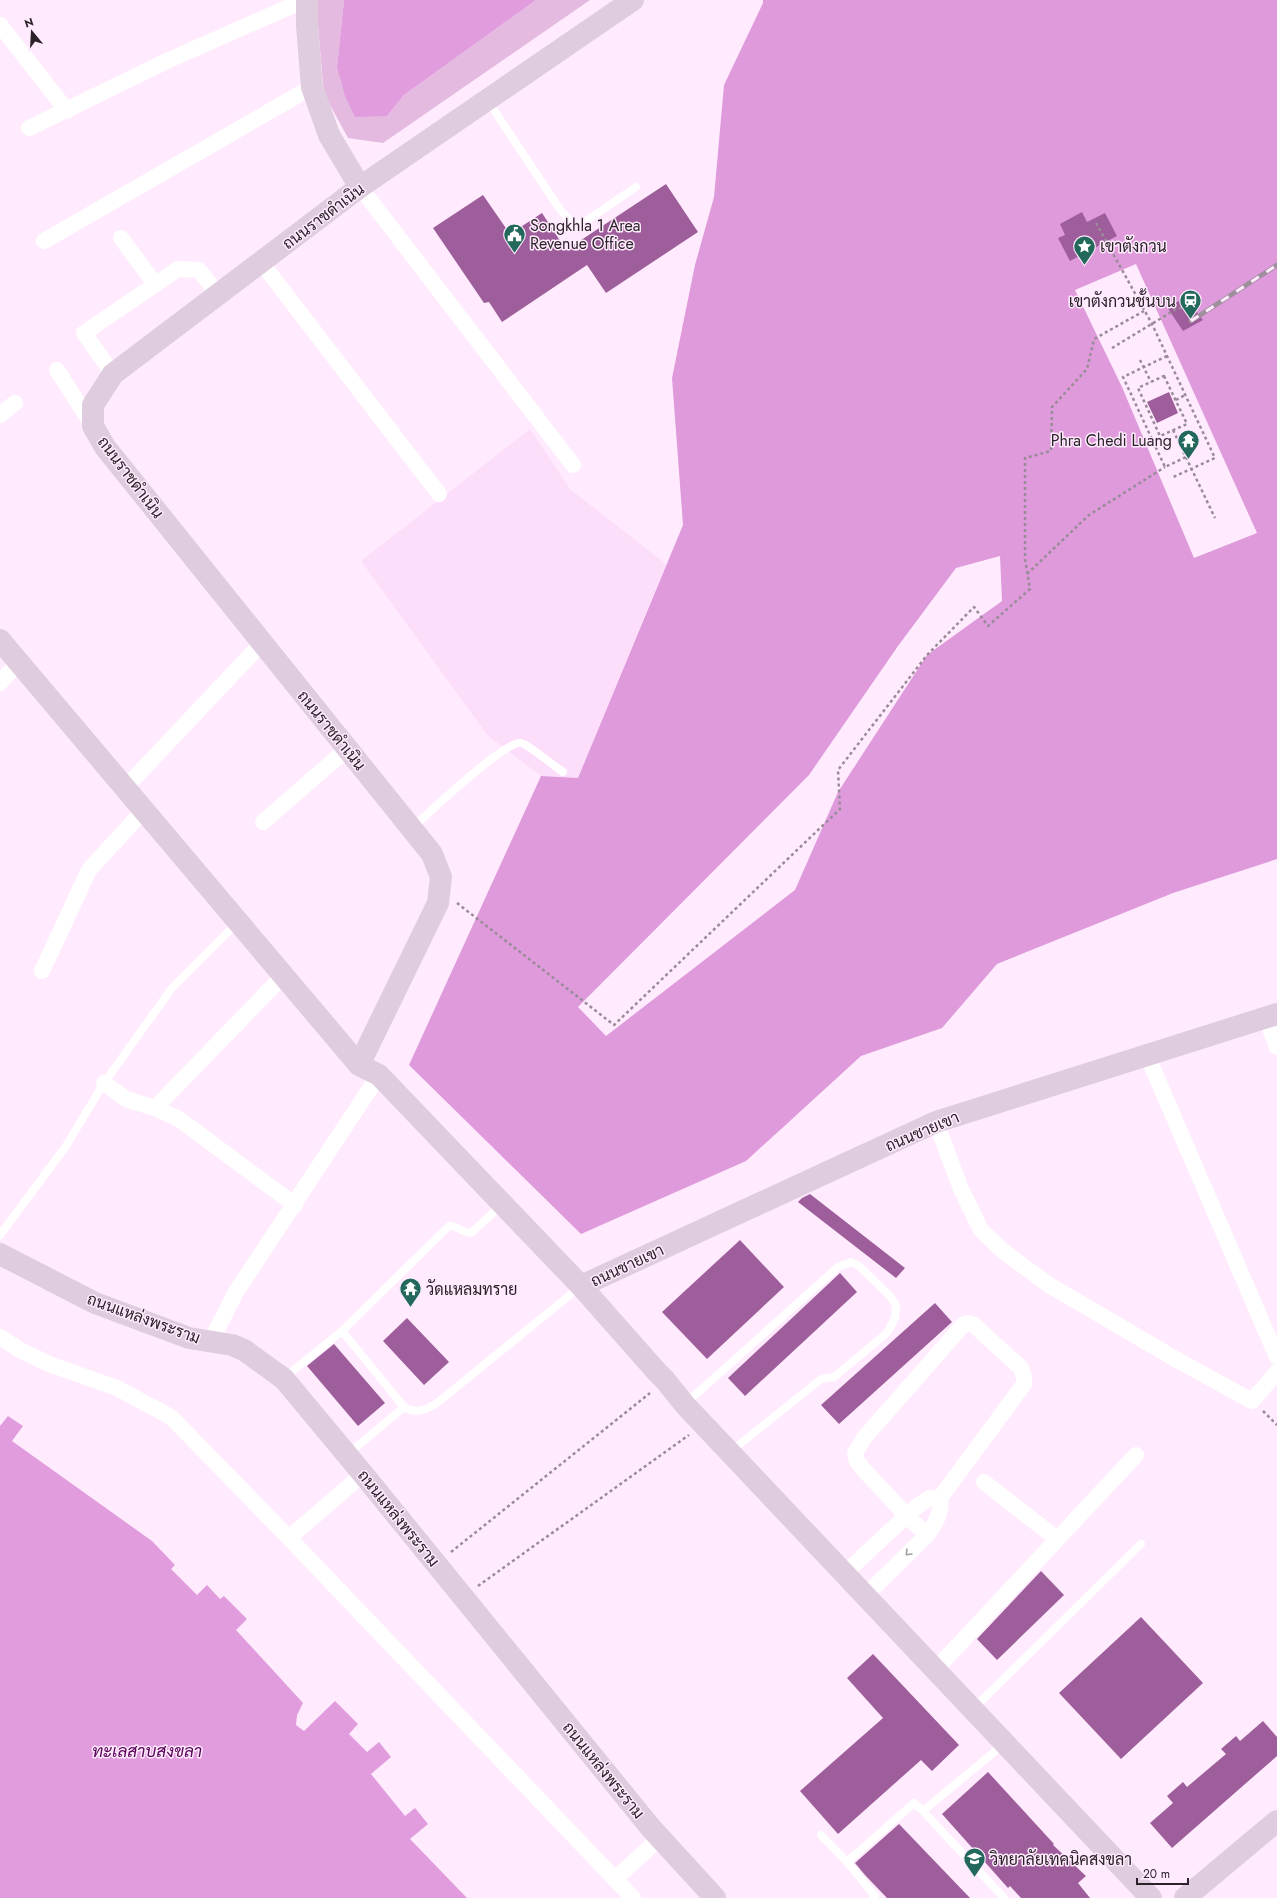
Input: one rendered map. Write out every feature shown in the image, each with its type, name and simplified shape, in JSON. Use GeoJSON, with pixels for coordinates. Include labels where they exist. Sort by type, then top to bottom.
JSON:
{"type":"FeatureCollection","features":[{"type":"Feature","properties":{"kind":"street"},"geometry":{"type":"LineString","coordinates":[[29,128],[67,111],[169,60],[306,0],[312,87],[329,135],[360,187],[573,465]]}},
{"type":"Feature","properties":{"kind":"street","name":"ถนนราชดำเนิน"},"geometry":{"type":"LineString","coordinates":[[360,1065],[438,903],[441,877],[432,854],[105,447],[93,426],[93,405],[113,374],[360,187],[633,0]]}},
{"type":"Feature","properties":{"kind":"street"},"geometry":{"type":"LineString","coordinates":[[0,25],[67,111]]}},
{"type":"Feature","properties":{"kind":"street"},"geometry":{"type":"LineString","coordinates":[[44,241],[312,87]]}},
{"type":"Feature","properties":{"kind":"street"},"geometry":{"type":"LineString","coordinates":[[121,238],[155,284]]}},
{"type":"Feature","properties":{"kind":"street"},"geometry":{"type":"LineString","coordinates":[[261,262],[439,494]]}},
{"type":"Feature","properties":{"kind":"street"},"geometry":{"type":"LineString","coordinates":[[113,374],[84,334],[178,269],[199,270],[218,294]]}},
{"type":"Feature","properties":{"kind":"street"},"geometry":{"type":"LineString","coordinates":[[57,370],[93,426]]}},
{"type":"Feature","properties":{"kind":"street"},"geometry":{"type":"LineString","coordinates":[[0,415],[15,403]]}},
{"type":"Feature","properties":{"kind":"street"},"geometry":{"type":"LineString","coordinates":[[0,640],[360,1065],[379,1075],[581,1286],[665,1380],[684,1405],[1151,1898]]}},
{"type":"Feature","properties":{"kind":"street"},"geometry":{"type":"LineString","coordinates":[[125,788],[262,643]]}},
{"type":"Feature","properties":{"kind":"street"},"geometry":{"type":"LineString","coordinates":[[0,683],[19,662]]}},
{"type":"Feature","properties":{"kind":"street"},"geometry":{"type":"LineString","coordinates":[[263,822],[347,749]]}},
{"type":"Feature","properties":{"kind":"street"},"geometry":{"type":"LineString","coordinates":[[42,971],[89,870],[144,810]]}},
{"type":"Feature","properties":{"kind":"street"},"geometry":{"type":"LineString","coordinates":[[155,1108],[284,975]]}},
{"type":"Feature","properties":{"kind":"street"},"geometry":{"type":"LineString","coordinates":[[1271,1016],[1277,1047]]}},
{"type":"Feature","properties":{"kind":"street","name":"ถนนชายเขา"},"geometry":{"type":"LineString","coordinates":[[581,1286],[936,1122],[1271,1016]]}},
{"type":"Feature","properties":{"kind":"street"},"geometry":{"type":"LineString","coordinates":[[1147,1055],[1277,1357]]}},
{"type":"Feature","properties":{"kind":"street"},"geometry":{"type":"LineString","coordinates":[[211,1342],[232,1298],[295,1205],[379,1075]]}},
{"type":"Feature","properties":{"kind":"street"},"geometry":{"type":"LineString","coordinates":[[104,1084],[126,1098],[155,1108],[179,1119],[295,1205]]}},
{"type":"Feature","properties":{"kind":"street"},"geometry":{"type":"LineString","coordinates":[[936,1122],[961,1189],[981,1230],[1003,1251],[1049,1285],[1179,1361],[1252,1401],[1277,1372]]}},
{"type":"Feature","properties":{"kind":"street","name":"ถนนแหล่งพระราม"},"geometry":{"type":"LineString","coordinates":[[0,1254],[95,1303],[175,1333],[211,1342],[232,1345],[244,1350],[284,1379],[347,1454],[660,1838],[715,1898]]}},
{"type":"Feature","properties":{"kind":"street"},"geometry":{"type":"LineString","coordinates":[[865,1596],[927,1535],[937,1520],[941,1510],[940,1498],[1024,1384],[1024,1377],[1021,1368],[970,1323],[964,1324],[864,1438],[856,1450],[857,1461],[863,1469],[927,1535]]}},
{"type":"Feature","properties":{"kind":"street"},"geometry":{"type":"LineString","coordinates":[[0,1336],[20,1350],[49,1364],[117,1388],[171,1417],[290,1538],[633,1898]]}},
{"type":"Feature","properties":{"kind":"street"},"geometry":{"type":"LineString","coordinates":[[935,1670],[1136,1455]]}},
{"type":"Feature","properties":{"kind":"street"},"geometry":{"type":"LineString","coordinates":[[290,1538],[363,1474]]}},
{"type":"Feature","properties":{"kind":"street"},"geometry":{"type":"LineString","coordinates":[[984,1482],[1057,1539]]}},
{"type":"Feature","properties":{"kind":"street"},"geometry":{"type":"LineString","coordinates":[[844,1574],[906,1515],[924,1501],[930,1498],[940,1498]]}},
{"type":"Feature","properties":{"kind":"street"},"geometry":{"type":"LineString","coordinates":[[1185,1898],[1277,1821]]}},
{"type":"Feature","properties":{"kind":"street"},"geometry":{"type":"LineString","coordinates":[[615,1879],[660,1838]]}},
{"type":"Feature","properties":{"kind":"lane"},"geometry":{"type":"LineString","coordinates":[[488,100],[565,217],[574,224],[578,225],[583,223],[636,187]]}},
{"type":"Feature","properties":{"kind":"lane"},"geometry":{"type":"LineString","coordinates":[[411,828],[480,767],[515,744],[524,744],[563,772]]}},
{"type":"Feature","properties":{"kind":"lane"},"geometry":{"type":"LineString","coordinates":[[0,1235],[66,1146],[104,1084],[172,988],[238,921]]}},
{"type":"Feature","properties":{"kind":"lane"},"geometry":{"type":"LineString","coordinates":[[284,1379],[342,1331],[449,1226],[453,1226],[466,1233],[471,1233],[503,1205]]}},
{"type":"Feature","properties":{"kind":"lane"},"geometry":{"type":"LineString","coordinates":[[684,1405],[843,1264],[851,1262],[859,1266],[891,1297],[896,1306],[896,1318],[887,1333],[834,1377],[821,1379],[730,1453]]}},
{"type":"Feature","properties":{"kind":"lane"},"geometry":{"type":"LineString","coordinates":[[342,1331],[404,1407],[410,1411],[417,1411],[433,1406],[581,1286]]}},
{"type":"Feature","properties":{"kind":"lane"},"geometry":{"type":"LineString","coordinates":[[347,1454],[404,1407]]}},
{"type":"Feature","properties":{"kind":"lane"},"geometry":{"type":"LineString","coordinates":[[973,1710],[1141,1544]]}},
{"type":"Feature","properties":{"kind":"lane"},"geometry":{"type":"LineString","coordinates":[[923,1811],[1004,1743]]}},
{"type":"Feature","properties":{"kind":"lane"},"geometry":{"type":"LineString","coordinates":[[847,1862],[914,1803],[1004,1898]]}},
{"type":"Feature","properties":{"kind":"lane"},"geometry":{"type":"LineString","coordinates":[[821,1835],[847,1862],[875,1896],[873,1898]]}},
{"type":"Feature","properties":{"kind":"path"},"geometry":{"type":"LineString","coordinates":[[1096,223],[1152,324],[1215,458],[1171,478]]}},
{"type":"Feature","properties":{"kind":"path"},"geometry":{"type":"LineString","coordinates":[[1112,348],[1178,308],[1185,308],[1191,321]]}},
{"type":"Feature","properties":{"kind":"path"},"geometry":{"type":"LineString","coordinates":[[440,890],[614,1025],[840,809],[838,770],[927,655],[974,607],[988,626],[1030,589],[1025,559],[1025,458],[1051,451],[1052,407],[1087,369],[1094,339],[1144,311]]}},
{"type":"Feature","properties":{"kind":"path"},"geometry":{"type":"LineString","coordinates":[[1165,467],[1124,377],[1167,356]]}},
{"type":"Feature","properties":{"kind":"path"},"geometry":{"type":"LineString","coordinates":[[1140,360],[1151,382]]}},
{"type":"Feature","properties":{"kind":"path"},"geometry":{"type":"LineString","coordinates":[[1164,376],[1187,424],[1160,436],[1138,388],[1151,382],[1164,376]]}},
{"type":"Feature","properties":{"kind":"path"},"geometry":{"type":"LineString","coordinates":[[1176,400],[1185,395]]}},
{"type":"Feature","properties":{"kind":"path"},"geometry":{"type":"LineString","coordinates":[[1173,430],[1214,518]]}},
{"type":"Feature","properties":{"kind":"path"},"geometry":{"type":"LineString","coordinates":[[1028,574],[1089,515],[1165,467],[1186,457]]}},
{"type":"Feature","properties":{"kind":"path"},"geometry":{"type":"LineString","coordinates":[[436,1563],[665,1380]]}},
{"type":"Feature","properties":{"kind":"path"},"geometry":{"type":"LineString","coordinates":[[463,1596],[703,1425]]}},
{"type":"Feature","properties":{"kind":"shaded area"},"geometry":{"type":"Polygon","coordinates":[[[317,0],[344,0],[337,67],[387,116],[404,95],[536,0],[590,0],[383,143],[348,138],[324,94],[317,0]]]}},
{"type":"Feature","properties":{"kind":"shaded area"},"geometry":{"type":"Polygon","coordinates":[[[763,0],[1277,0],[1277,859],[1173,893],[997,964],[942,1028],[861,1056],[746,1161],[581,1234],[409,1065],[541,776],[578,778],[683,525],[672,378],[695,265],[714,197],[724,85],[763,3],[763,0]],[[1136,264],[1075,290],[1122,387],[1194,558],[1257,533],[1136,264]],[[1000,556],[956,568],[898,646],[809,775],[578,1007],[606,1036],[795,890],[838,792],[927,655],[1002,601],[1000,556]]]}},
{"type":"Feature","properties":{"kind":"shaded area"},"geometry":{"type":"Polygon","coordinates":[[[530,429],[570,489],[666,564],[578,778],[541,776],[488,736],[361,561],[530,429]]]}},
{"type":"Feature","properties":{"kind":"water"},"geometry":{"type":"Polygon","coordinates":[[[344,0],[536,0],[404,95],[387,116],[355,117],[345,96],[337,67],[344,0]]]}},
{"type":"Feature","properties":{"kind":"water","name":"ทะเลสาบสงขลา"},"geometry":{"type":"Polygon","coordinates":[[[8,1416],[23,1426],[12,1441],[152,1541],[175,1565],[171,1569],[197,1595],[207,1585],[220,1599],[224,1596],[247,1619],[236,1630],[303,1703],[297,1715],[296,1725],[304,1731],[335,1701],[358,1724],[349,1734],[367,1752],[379,1742],[391,1757],[371,1774],[405,1816],[415,1808],[428,1824],[410,1839],[467,1898],[0,1898],[0,1426],[8,1416]]]}},
{"type":"Feature","properties":{"kind":"building"},"geometry":{"type":"Polygon","coordinates":[[[666,184],[698,232],[606,293],[587,265],[502,322],[489,302],[484,303],[433,228],[483,195],[510,234],[542,213],[566,250],[666,184]]]}},
{"type":"Feature","properties":{"kind":"building"},"geometry":{"type":"Polygon","coordinates":[[[1082,212],[1087,222],[1105,213],[1117,236],[1070,261],[1058,238],[1065,235],[1060,224],[1082,212]]]}},
{"type":"Feature","properties":{"kind":"building"},"geometry":{"type":"Polygon","coordinates":[[[1181,300],[1189,303],[1203,320],[1183,331],[1167,307],[1181,300]]]}},
{"type":"Feature","properties":{"kind":"building"},"geometry":{"type":"Polygon","coordinates":[[[1169,392],[1178,413],[1157,423],[1147,402],[1169,392]]]}},
{"type":"Feature","properties":{"kind":"building"},"geometry":{"type":"Polygon","coordinates":[[[810,1194],[905,1268],[896,1278],[798,1202],[810,1194]]]}},
{"type":"Feature","properties":{"kind":"building"},"geometry":{"type":"Polygon","coordinates":[[[740,1240],[784,1287],[707,1359],[662,1312],[740,1240]]]}},
{"type":"Feature","properties":{"kind":"building"},"geometry":{"type":"Polygon","coordinates":[[[840,1273],[857,1292],[745,1396],[728,1378],[840,1273]]]}},
{"type":"Feature","properties":{"kind":"building"},"geometry":{"type":"Polygon","coordinates":[[[935,1303],[952,1322],[839,1424],[821,1405],[935,1303]]]}},
{"type":"Feature","properties":{"kind":"building"},"geometry":{"type":"Polygon","coordinates":[[[407,1318],[449,1362],[424,1385],[383,1341],[407,1318]]]}},
{"type":"Feature","properties":{"kind":"building"},"geometry":{"type":"Polygon","coordinates":[[[334,1344],[385,1403],[358,1426],[307,1366],[334,1344]]]}},
{"type":"Feature","properties":{"kind":"building"},"geometry":{"type":"Polygon","coordinates":[[[1041,1571],[1064,1595],[997,1660],[977,1639],[1041,1571]]]}},
{"type":"Feature","properties":{"kind":"building"},"geometry":{"type":"Polygon","coordinates":[[[1141,1617],[1203,1683],[1121,1759],[1059,1693],[1141,1617]]]}},
{"type":"Feature","properties":{"kind":"building"},"geometry":{"type":"Polygon","coordinates":[[[873,1654],[959,1745],[932,1771],[921,1760],[838,1834],[800,1791],[883,1718],[847,1678],[873,1654]]]}},
{"type":"Feature","properties":{"kind":"building"},"geometry":{"type":"Polygon","coordinates":[[[1263,1721],[1277,1737],[1277,1756],[1172,1848],[1150,1823],[1173,1803],[1167,1796],[1183,1782],[1187,1787],[1226,1754],[1221,1749],[1236,1736],[1240,1741],[1263,1721]]]}},
{"type":"Feature","properties":{"kind":"building"},"geometry":{"type":"Polygon","coordinates":[[[988,1772],[1054,1844],[1053,1845],[1086,1876],[1078,1883],[1090,1898],[1021,1898],[1010,1886],[1008,1888],[942,1814],[988,1772]]]}},
{"type":"Feature","properties":{"kind":"building"},"geometry":{"type":"Polygon","coordinates":[[[899,1824],[970,1898],[887,1898],[855,1863],[899,1824]]]}},
{"type":"Feature","properties":{"kind":"railway"},"geometry":{"type":"LineString","coordinates":[[1191,321],[1277,265]]}},
{"type":"Feature","properties":{"kind":"place","name":"Songkhla 1 Area Revenue Office"},"geometry":{"type":"Point","coordinates":[515,254]}},
{"type":"Feature","properties":{"kind":"place","name":"เขาตังกวน"},"geometry":{"type":"Point","coordinates":[1085,266]}},
{"type":"Feature","properties":{"kind":"place","name":"เขาตังกวนชั้นบน"},"geometry":{"type":"Point","coordinates":[1191,320]}},
{"type":"Feature","properties":{"kind":"place","name":"Phra Chedi Luang"},"geometry":{"type":"Point","coordinates":[1188,460]}},
{"type":"Feature","properties":{"kind":"place","name":"วัดแหลมทราย"},"geometry":{"type":"Point","coordinates":[411,1308]}},
{"type":"Feature","properties":{"kind":"place","name":"วิทยาลัยเทคนิคสงขลา"},"geometry":{"type":"Point","coordinates":[975,1878]}}]}
